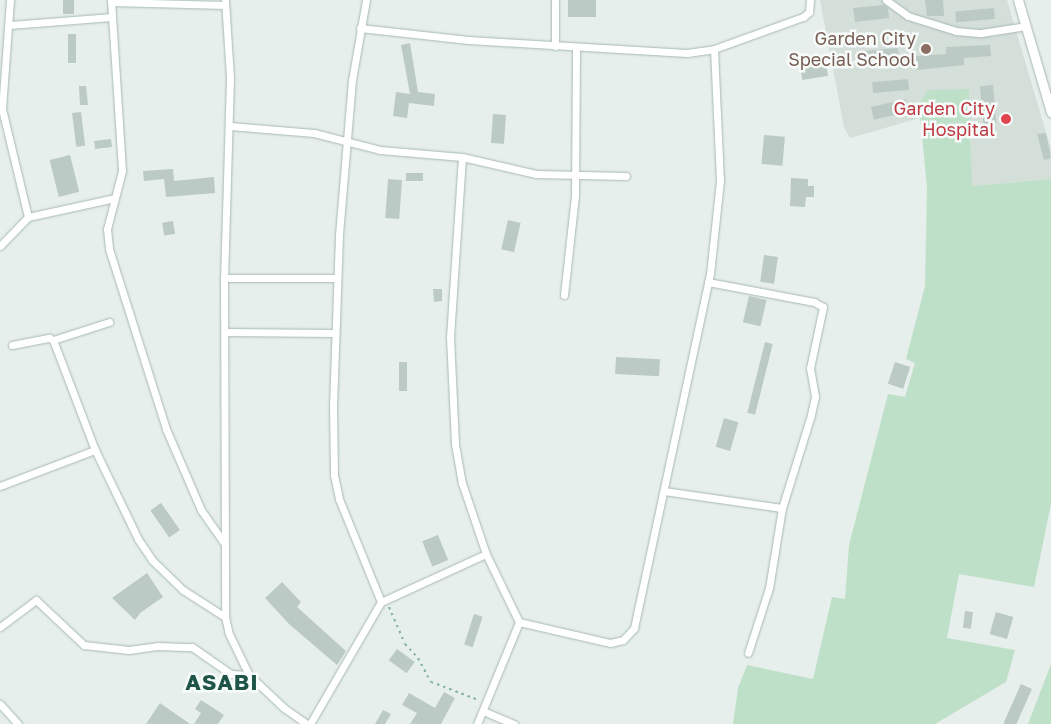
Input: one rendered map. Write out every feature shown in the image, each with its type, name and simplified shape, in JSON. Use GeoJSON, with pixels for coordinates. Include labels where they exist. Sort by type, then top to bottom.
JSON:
{"type":"FeatureCollection","features":[{"type":"Feature","properties":{"kind":"street"},"geometry":{"type":"LineString","coordinates":[[10,0],[10,25],[2,109],[28,217]]}},
{"type":"Feature","properties":{"kind":"street"},"geometry":{"type":"LineString","coordinates":[[366,0],[360,28],[346,139],[337,278],[334,333],[336,488],[383,601]]}},
{"type":"Feature","properties":{"kind":"street"},"geometry":{"type":"LineString","coordinates":[[555,0],[555,46]]}},
{"type":"Feature","properties":{"kind":"street"},"geometry":{"type":"LineString","coordinates":[[360,28],[417,36],[576,48],[664,52],[714,49],[803,17],[809,12],[810,0]]}},
{"type":"Feature","properties":{"kind":"street"},"geometry":{"type":"LineString","coordinates":[[886,0],[908,16],[956,31],[980,33],[1026,26]]}},
{"type":"Feature","properties":{"kind":"street"},"geometry":{"type":"LineString","coordinates":[[1018,0],[1051,112]]}},
{"type":"Feature","properties":{"kind":"street"},"geometry":{"type":"LineString","coordinates":[[223,542],[201,510],[182,470],[142,359],[109,249],[107,229],[122,171],[111,1],[225,2],[230,126],[224,278],[223,542],[225,617],[249,675],[284,708],[309,724],[383,601],[486,554]]}},
{"type":"Feature","properties":{"kind":"street"},"geometry":{"type":"LineString","coordinates":[[10,25],[112,17]]}},
{"type":"Feature","properties":{"kind":"street"},"geometry":{"type":"LineString","coordinates":[[564,295],[576,172],[576,48]]}},
{"type":"Feature","properties":{"kind":"street"},"geometry":{"type":"LineString","coordinates":[[519,622],[610,642],[623,640],[634,628],[708,282],[720,181],[714,49]]}},
{"type":"Feature","properties":{"kind":"street"},"geometry":{"type":"LineString","coordinates":[[230,126],[314,133],[346,139],[380,150],[462,157],[536,174],[576,172],[626,176]]}},
{"type":"Feature","properties":{"kind":"street"},"geometry":{"type":"LineString","coordinates":[[462,157],[450,337],[455,444],[462,483],[486,554],[519,622],[478,724]]}},
{"type":"Feature","properties":{"kind":"street"},"geometry":{"type":"LineString","coordinates":[[0,246],[28,217],[115,198]]}},
{"type":"Feature","properties":{"kind":"street"},"geometry":{"type":"LineString","coordinates":[[224,278],[337,278]]}},
{"type":"Feature","properties":{"kind":"street"},"geometry":{"type":"LineString","coordinates":[[708,282],[814,302],[823,307],[810,368],[814,388],[811,416],[782,508],[769,588],[748,653]]}},
{"type":"Feature","properties":{"kind":"street"},"geometry":{"type":"LineString","coordinates":[[12,344],[49,338],[53,340],[109,322]]}},
{"type":"Feature","properties":{"kind":"street"},"geometry":{"type":"LineString","coordinates":[[225,332],[334,333]]}},
{"type":"Feature","properties":{"kind":"street"},"geometry":{"type":"LineString","coordinates":[[53,340],[95,450],[152,560],[182,590],[225,617]]}},
{"type":"Feature","properties":{"kind":"street"},"geometry":{"type":"LineString","coordinates":[[0,486],[95,450]]}},
{"type":"Feature","properties":{"kind":"street"},"geometry":{"type":"LineString","coordinates":[[664,491],[782,508]]}},
{"type":"Feature","properties":{"kind":"street"},"geometry":{"type":"LineString","coordinates":[[0,627],[36,600],[84,645],[129,650],[157,646],[192,647],[231,674],[249,675]]}},
{"type":"Feature","properties":{"kind":"street"},"geometry":{"type":"LineString","coordinates":[[0,704],[18,724]]}},
{"type":"Feature","properties":{"kind":"street"},"geometry":{"type":"LineString","coordinates":[[483,711],[514,724]]}},
{"type":"Feature","properties":{"kind":"path"},"geometry":{"type":"LineString","coordinates":[[383,601],[405,644],[418,658],[431,682],[486,702]]}},
{"type":"Feature","properties":{"kind":"shaded area","name":"Garden City Special School"},"geometry":{"type":"Polygon","coordinates":[[[820,0],[1007,0],[1051,149],[1051,179],[971,186],[969,90],[919,104],[920,118],[850,138],[844,127],[820,0]]]}},
{"type":"Feature","properties":{"kind":"green space"},"geometry":{"type":"Polygon","coordinates":[[[969,89],[972,186],[1051,179],[1051,504],[1034,587],[959,574],[947,638],[1015,650],[1006,682],[935,724],[733,724],[738,688],[747,665],[813,679],[832,597],[845,599],[849,545],[888,394],[905,397],[915,363],[906,359],[925,286],[927,188],[919,104],[928,90],[969,89]]]}},
{"type":"Feature","properties":{"kind":"green space"},"geometry":{"type":"Polygon","coordinates":[[[1051,664],[1051,724],[1028,724],[1051,664]]]}},
{"type":"Feature","properties":{"kind":"building"},"geometry":{"type":"Polygon","coordinates":[[[63,0],[74,0],[74,14],[63,14],[63,0]]]}},
{"type":"Feature","properties":{"kind":"building"},"geometry":{"type":"Polygon","coordinates":[[[568,0],[596,0],[596,17],[568,17],[568,0]]]}},
{"type":"Feature","properties":{"kind":"building"},"geometry":{"type":"Polygon","coordinates":[[[925,0],[943,0],[944,16],[927,16],[925,0]]]}},
{"type":"Feature","properties":{"kind":"building"},"geometry":{"type":"Polygon","coordinates":[[[884,5],[888,8],[889,18],[855,22],[853,8],[884,5]]]}},
{"type":"Feature","properties":{"kind":"building"},"geometry":{"type":"Polygon","coordinates":[[[994,8],[995,19],[956,22],[955,11],[994,8]]]}},
{"type":"Feature","properties":{"kind":"building"},"geometry":{"type":"Polygon","coordinates":[[[68,34],[76,34],[76,63],[68,63],[68,34]]]}},
{"type":"Feature","properties":{"kind":"building"},"geometry":{"type":"Polygon","coordinates":[[[410,43],[418,92],[435,94],[434,106],[409,103],[407,118],[393,116],[396,92],[410,94],[401,45],[410,43]]]}},
{"type":"Feature","properties":{"kind":"building"},"geometry":{"type":"Polygon","coordinates":[[[990,45],[991,56],[964,58],[964,65],[917,70],[916,56],[946,54],[946,47],[990,45]]]}},
{"type":"Feature","properties":{"kind":"building"},"geometry":{"type":"Polygon","coordinates":[[[898,48],[899,60],[864,63],[863,51],[898,48]]]}},
{"type":"Feature","properties":{"kind":"building"},"geometry":{"type":"Polygon","coordinates":[[[826,63],[828,76],[802,80],[800,67],[826,63]]]}},
{"type":"Feature","properties":{"kind":"building"},"geometry":{"type":"Polygon","coordinates":[[[908,79],[909,90],[873,93],[872,82],[908,79]]]}},
{"type":"Feature","properties":{"kind":"building"},"geometry":{"type":"Polygon","coordinates":[[[993,85],[996,123],[983,124],[980,86],[993,85]]]}},
{"type":"Feature","properties":{"kind":"building"},"geometry":{"type":"Polygon","coordinates":[[[79,86],[86,86],[88,105],[80,105],[79,86]]]}},
{"type":"Feature","properties":{"kind":"building"},"geometry":{"type":"Polygon","coordinates":[[[906,99],[909,112],[874,120],[871,107],[906,99]]]}},
{"type":"Feature","properties":{"kind":"building"},"geometry":{"type":"Polygon","coordinates":[[[81,112],[85,146],[76,147],[72,113],[81,112]]]}},
{"type":"Feature","properties":{"kind":"building"},"geometry":{"type":"Polygon","coordinates":[[[493,114],[506,115],[504,144],[491,143],[493,114]]]}},
{"type":"Feature","properties":{"kind":"building"},"geometry":{"type":"Polygon","coordinates":[[[1046,133],[1051,158],[1044,160],[1037,134],[1046,133]]]}},
{"type":"Feature","properties":{"kind":"building"},"geometry":{"type":"Polygon","coordinates":[[[764,135],[785,137],[782,166],[761,164],[764,135]]]}},
{"type":"Feature","properties":{"kind":"building"},"geometry":{"type":"Polygon","coordinates":[[[111,139],[112,147],[95,149],[94,141],[111,139]]]}},
{"type":"Feature","properties":{"kind":"building"},"geometry":{"type":"Polygon","coordinates":[[[70,155],[79,192],[59,197],[50,160],[70,155]]]}},
{"type":"Feature","properties":{"kind":"building"},"geometry":{"type":"Polygon","coordinates":[[[173,169],[174,181],[214,177],[215,193],[166,197],[164,179],[144,181],[143,171],[173,169]]]}},
{"type":"Feature","properties":{"kind":"building"},"geometry":{"type":"Polygon","coordinates":[[[406,173],[423,173],[423,181],[406,181],[406,173]]]}},
{"type":"Feature","properties":{"kind":"building"},"geometry":{"type":"Polygon","coordinates":[[[791,178],[808,179],[808,186],[814,186],[814,197],[806,197],[805,207],[790,206],[791,178]]]}},
{"type":"Feature","properties":{"kind":"building"},"geometry":{"type":"Polygon","coordinates":[[[388,179],[402,180],[399,219],[385,218],[388,179]]]}},
{"type":"Feature","properties":{"kind":"building"},"geometry":{"type":"Polygon","coordinates":[[[508,220],[521,223],[514,252],[501,249],[508,220]]]}},
{"type":"Feature","properties":{"kind":"building"},"geometry":{"type":"Polygon","coordinates":[[[173,221],[175,234],[164,236],[162,223],[173,221]]]}},
{"type":"Feature","properties":{"kind":"building"},"geometry":{"type":"Polygon","coordinates":[[[764,255],[778,257],[774,284],[760,282],[764,255]]]}},
{"type":"Feature","properties":{"kind":"building"},"geometry":{"type":"Polygon","coordinates":[[[433,289],[442,289],[442,301],[434,302],[433,289]]]}},
{"type":"Feature","properties":{"kind":"building"},"geometry":{"type":"Polygon","coordinates":[[[749,296],[767,300],[760,326],[743,322],[749,296]]]}},
{"type":"Feature","properties":{"kind":"building"},"geometry":{"type":"Polygon","coordinates":[[[765,342],[773,344],[755,415],[747,413],[765,342]]]}},
{"type":"Feature","properties":{"kind":"building"},"geometry":{"type":"Polygon","coordinates":[[[616,357],[660,359],[659,376],[615,374],[616,357]]]}},
{"type":"Feature","properties":{"kind":"building"},"geometry":{"type":"Polygon","coordinates":[[[399,362],[407,362],[407,391],[399,391],[399,362]]]}},
{"type":"Feature","properties":{"kind":"building"},"geometry":{"type":"Polygon","coordinates":[[[895,362],[910,367],[903,389],[888,384],[895,362]]]}},
{"type":"Feature","properties":{"kind":"building"},"geometry":{"type":"Polygon","coordinates":[[[724,418],[738,422],[730,451],[716,447],[724,418]]]}},
{"type":"Feature","properties":{"kind":"building"},"geometry":{"type":"Polygon","coordinates":[[[161,503],[180,530],[169,537],[150,510],[161,503]]]}},
{"type":"Feature","properties":{"kind":"building"},"geometry":{"type":"Polygon","coordinates":[[[438,535],[448,560],[432,566],[422,541],[438,535]]]}},
{"type":"Feature","properties":{"kind":"building"},"geometry":{"type":"Polygon","coordinates":[[[147,573],[163,597],[140,613],[135,620],[112,598],[147,573]]]}},
{"type":"Feature","properties":{"kind":"building"},"geometry":{"type":"Polygon","coordinates":[[[282,582],[301,602],[297,607],[346,651],[337,665],[289,624],[265,598],[282,582]]]}},
{"type":"Feature","properties":{"kind":"building"},"geometry":{"type":"Polygon","coordinates":[[[965,611],[973,612],[971,629],[963,628],[965,611]]]}},
{"type":"Feature","properties":{"kind":"building"},"geometry":{"type":"Polygon","coordinates":[[[996,612],[1013,617],[1007,639],[990,634],[996,612]]]}},
{"type":"Feature","properties":{"kind":"building"},"geometry":{"type":"Polygon","coordinates":[[[474,614],[483,617],[473,647],[464,644],[474,614]]]}},
{"type":"Feature","properties":{"kind":"building"},"geometry":{"type":"Polygon","coordinates":[[[397,649],[415,662],[407,673],[389,660],[397,649]]]}},
{"type":"Feature","properties":{"kind":"building"},"geometry":{"type":"Polygon","coordinates":[[[1021,684],[1032,689],[1016,724],[1004,723],[1021,684]]]}},
{"type":"Feature","properties":{"kind":"building"},"geometry":{"type":"Polygon","coordinates":[[[444,692],[455,698],[441,724],[410,724],[417,713],[402,705],[409,693],[435,708],[444,692]]]}},
{"type":"Feature","properties":{"kind":"building"},"geometry":{"type":"Polygon","coordinates":[[[201,700],[224,715],[218,724],[194,724],[201,713],[195,709],[201,700]]]}},
{"type":"Feature","properties":{"kind":"building"},"geometry":{"type":"Polygon","coordinates":[[[160,703],[190,724],[146,724],[160,703]]]}},
{"type":"Feature","properties":{"kind":"building"},"geometry":{"type":"Polygon","coordinates":[[[383,710],[391,714],[385,724],[375,724],[383,710]]]}},
{"type":"Feature","properties":{"kind":"place","name":"Garden City Special School"},"geometry":{"type":"Point","coordinates":[926,49]}},
{"type":"Feature","properties":{"kind":"place","name":"Garden City Hospital"},"geometry":{"type":"Point","coordinates":[1006,119]}},
{"type":"Feature","properties":{"kind":"district","name":"ASABI"},"geometry":{"type":"Point","coordinates":[222,682]}}]}
